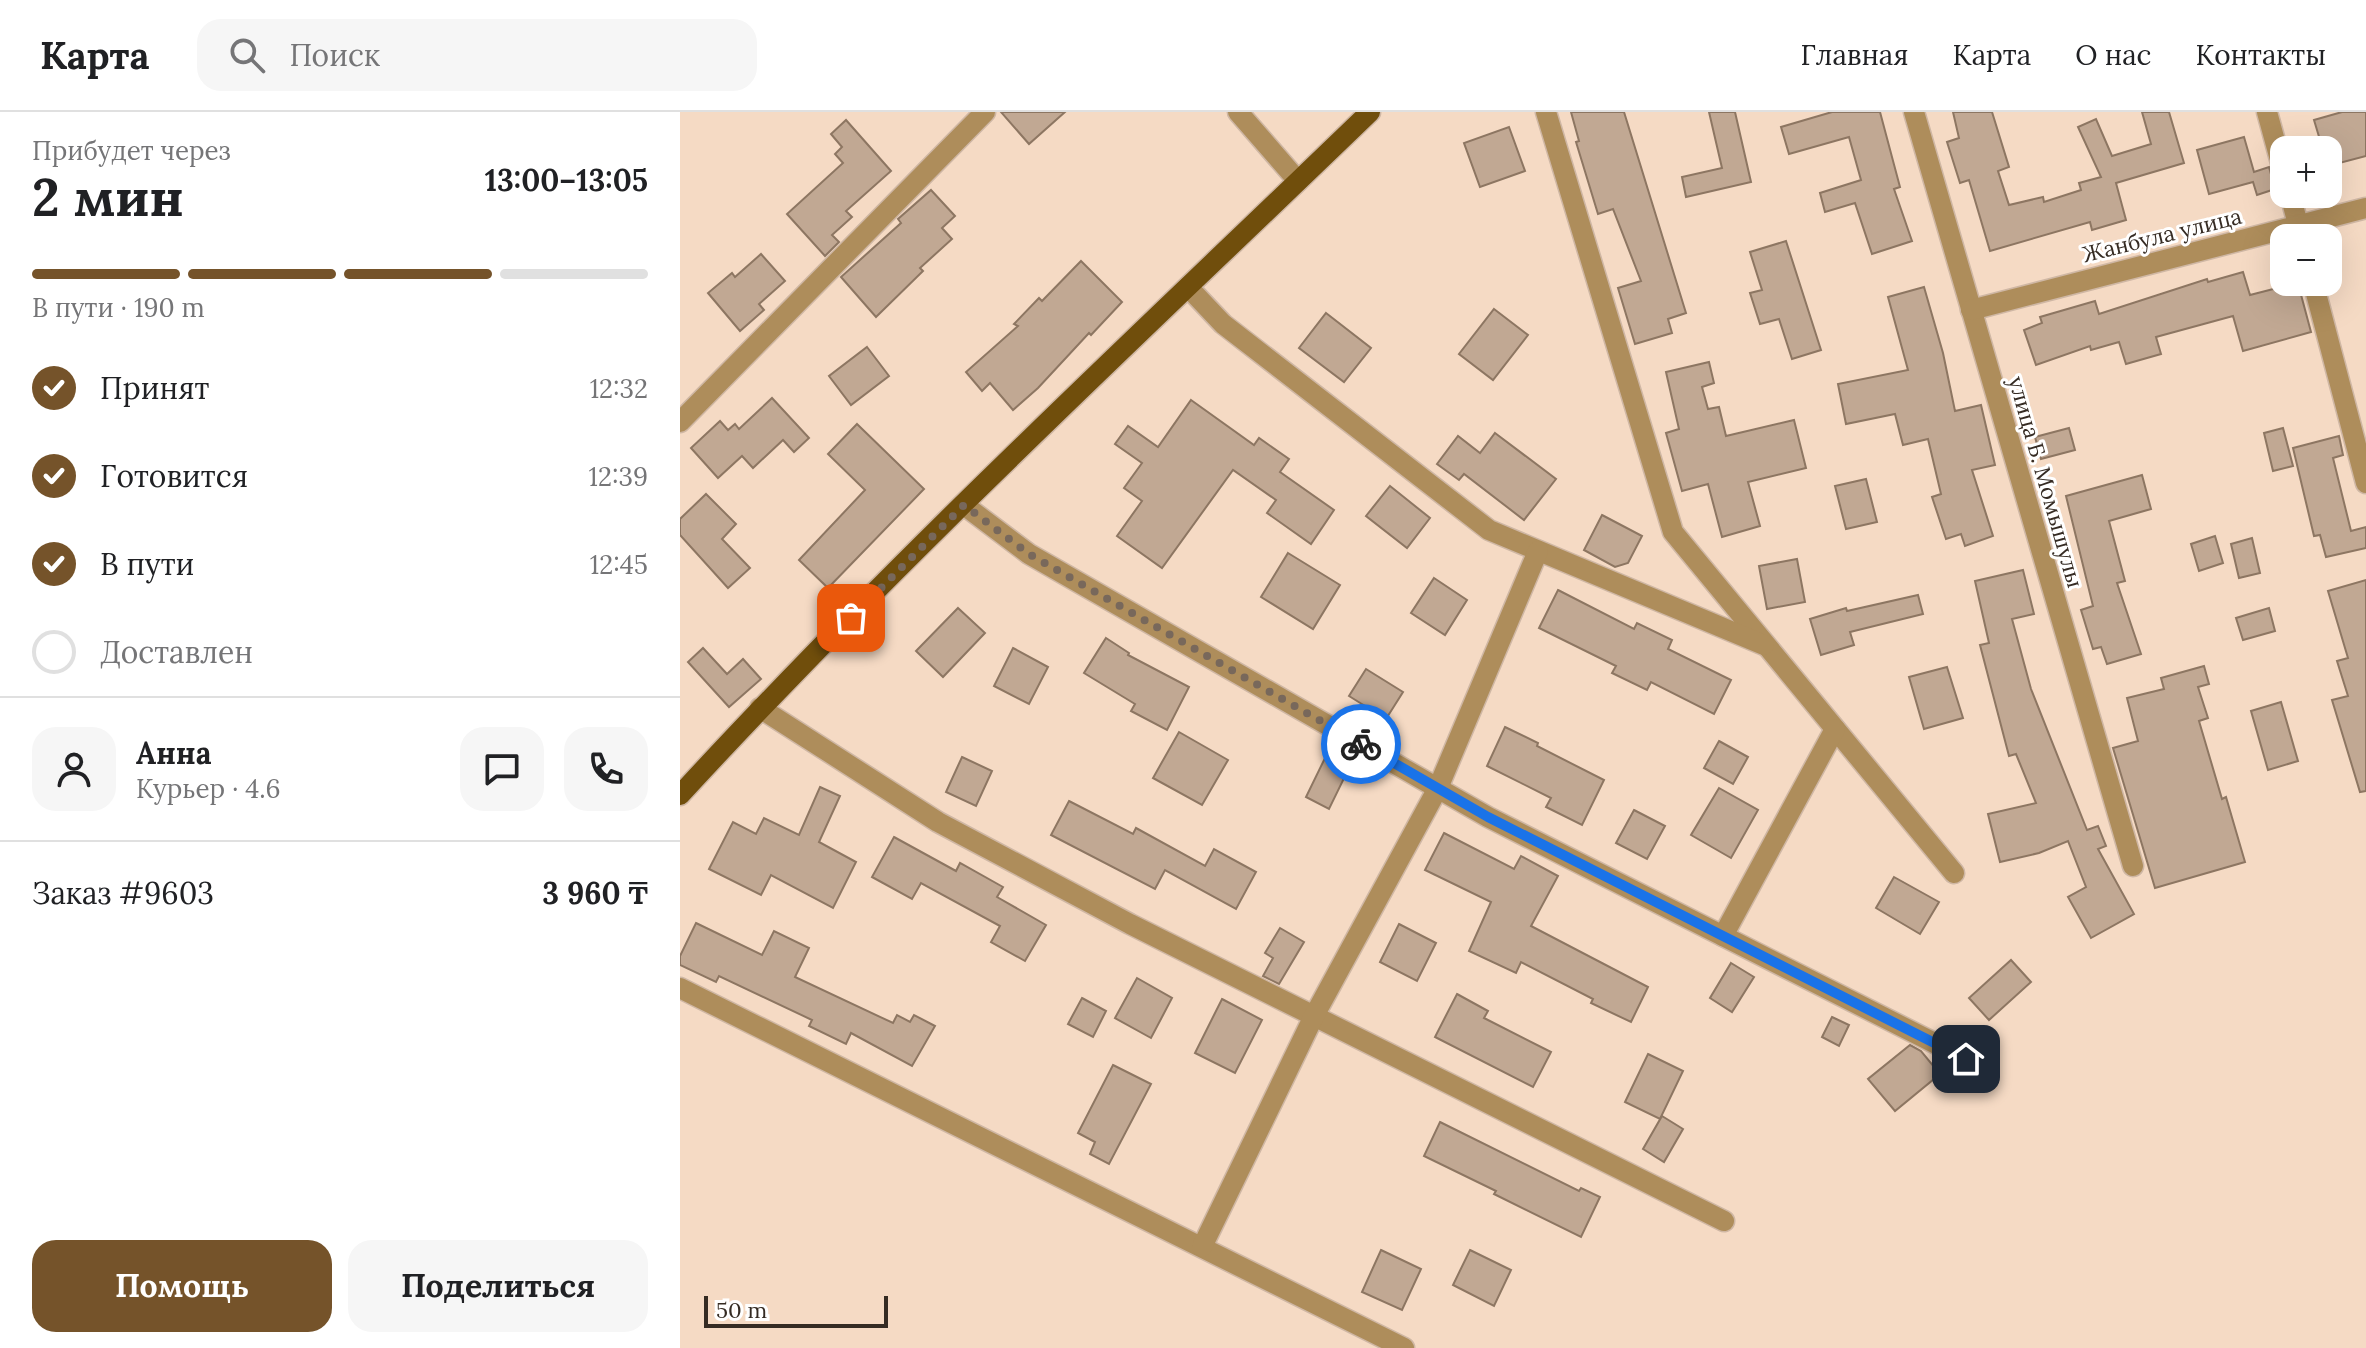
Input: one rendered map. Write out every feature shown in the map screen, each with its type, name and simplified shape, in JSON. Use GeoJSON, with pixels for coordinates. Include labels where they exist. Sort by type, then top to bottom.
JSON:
{"type":"FeatureCollection","features":[{"type":"Feature","properties":{"kind":"main road"},"geometry":{"type":"LineString","coordinates":[[680,795],[760,708],[964,505],[1370,112]]}},
{"type":"Feature","properties":{"kind":"street"},"geometry":{"type":"LineString","coordinates":[[680,422],[985,112]]}},
{"type":"Feature","properties":{"kind":"street"},"geometry":{"type":"LineString","coordinates":[[1238,112],[1298,181]]}},
{"type":"Feature","properties":{"kind":"street"},"geometry":{"type":"LineString","coordinates":[[1546,112],[1673,532],[1954,873]]}},
{"type":"Feature","properties":{"kind":"street","name":"улица Б. Момышулы"},"geometry":{"type":"LineString","coordinates":[[1914,112],[2133,866]]}},
{"type":"Feature","properties":{"kind":"street"},"geometry":{"type":"LineString","coordinates":[[2267,112],[2274,136]]}},
{"type":"Feature","properties":{"kind":"street","name":"Жанбула улица"},"geometry":{"type":"LineString","coordinates":[[2322,224],[2366,208]]}},
{"type":"Feature","properties":{"kind":"street","name":"Жанбула улица"},"geometry":{"type":"LineString","coordinates":[[1971,310],[2270,239]]}},
{"type":"Feature","properties":{"kind":"street"},"geometry":{"type":"LineString","coordinates":[[1188,287],[1223,324],[1489,530],[1767,647]]}},
{"type":"Feature","properties":{"kind":"street"},"geometry":{"type":"LineString","coordinates":[[2317,296],[2366,483]]}},
{"type":"Feature","properties":{"kind":"street"},"geometry":{"type":"LineString","coordinates":[[964,505],[1029,554],[1488,817],[1966,1059]]}},
{"type":"Feature","properties":{"kind":"street"},"geometry":{"type":"LineString","coordinates":[[1202,1247],[1314,1016],[1438,788],[1538,551]]}},
{"type":"Feature","properties":{"kind":"street"},"geometry":{"type":"LineString","coordinates":[[760,708],[938,822],[1130,924],[1724,1221]]}},
{"type":"Feature","properties":{"kind":"street"},"geometry":{"type":"LineString","coordinates":[[1723,936],[1835,729]]}},
{"type":"Feature","properties":{"kind":"street"},"geometry":{"type":"LineString","coordinates":[[680,988],[1404,1348]]}},
{"type":"Feature","properties":{"kind":"building"},"geometry":{"type":"Polygon","coordinates":[[[1001,112],[1065,112],[1029,144],[1001,112]]]}},
{"type":"Feature","properties":{"kind":"building"},"geometry":{"type":"Polygon","coordinates":[[[1571,112],[1624,112],[1686,313],[1668,319],[1672,333],[1635,344],[1618,288],[1641,281],[1613,209],[1598,214],[1576,142],[1579,141],[1571,112]]]}},
{"type":"Feature","properties":{"kind":"building"},"geometry":{"type":"Polygon","coordinates":[[[1709,112],[1735,112],[1751,182],[1686,197],[1682,177],[1722,168],[1709,112]]]}},
{"type":"Feature","properties":{"kind":"building"},"geometry":{"type":"Polygon","coordinates":[[[1832,112],[1880,112],[1900,187],[1894,189],[1912,241],[1872,254],[1855,203],[1825,212],[1820,193],[1861,180],[1849,137],[1789,154],[1781,127],[1832,112]]]}},
{"type":"Feature","properties":{"kind":"building"},"geometry":{"type":"Polygon","coordinates":[[[1953,112],[1992,112],[2009,167],[1998,171],[2009,205],[2043,197],[2044,202],[2081,190],[2079,183],[2101,177],[2078,127],[2096,119],[2112,156],[2151,144],[2142,112],[2169,112],[2184,163],[2116,183],[2126,220],[2092,230],[2090,222],[1990,251],[1969,180],[1960,183],[1947,142],[1959,138],[1953,112]]]}},
{"type":"Feature","properties":{"kind":"building"},"geometry":{"type":"Polygon","coordinates":[[[2342,112],[2366,112],[2366,156],[2342,162],[2342,136],[2319,136],[2314,120],[2342,112]]]}},
{"type":"Feature","properties":{"kind":"building"},"geometry":{"type":"Polygon","coordinates":[[[846,120],[891,171],[846,211],[852,217],[832,235],[839,242],[825,256],[787,214],[843,163],[835,154],[842,147],[831,134],[846,120]]]}},
{"type":"Feature","properties":{"kind":"building"},"geometry":{"type":"Polygon","coordinates":[[[1509,127],[1525,171],[1480,187],[1464,143],[1509,127]]]}},
{"type":"Feature","properties":{"kind":"building"},"geometry":{"type":"Polygon","coordinates":[[[2244,137],[2254,172],[2269,167],[2270,191],[2257,195],[2253,182],[2209,194],[2197,150],[2244,137]]]}},
{"type":"Feature","properties":{"kind":"building"},"geometry":{"type":"Polygon","coordinates":[[[931,190],[955,216],[942,228],[952,239],[920,268],[923,271],[876,317],[841,277],[901,223],[898,219],[931,190]]]}},
{"type":"Feature","properties":{"kind":"building"},"geometry":{"type":"Polygon","coordinates":[[[1786,241],[1821,350],[1792,359],[1779,319],[1760,324],[1750,293],[1762,290],[1750,252],[1786,241]]]}},
{"type":"Feature","properties":{"kind":"building"},"geometry":{"type":"Polygon","coordinates":[[[761,254],[785,281],[759,304],[764,310],[740,331],[708,293],[732,273],[735,277],[761,254]]]}},
{"type":"Feature","properties":{"kind":"building"},"geometry":{"type":"Polygon","coordinates":[[[1081,261],[1122,302],[1013,410],[990,383],[982,391],[966,372],[1018,326],[1014,324],[1039,298],[1042,301],[1081,261]]]}},
{"type":"Feature","properties":{"kind":"building"},"geometry":{"type":"Polygon","coordinates":[[[2243,272],[2250,295],[2270,290],[2270,296],[2301,296],[2311,332],[2243,351],[2233,316],[2156,337],[2161,354],[2126,364],[2119,342],[2091,350],[2090,346],[2036,365],[2024,330],[2042,323],[2040,317],[2095,301],[2099,314],[2207,279],[2208,282],[2243,272]]]}},
{"type":"Feature","properties":{"kind":"building"},"geometry":{"type":"Polygon","coordinates":[[[1924,287],[1943,353],[1955,411],[1981,405],[1995,465],[1972,470],[1993,536],[1965,546],[1961,534],[1946,539],[1932,497],[1941,494],[1928,439],[1903,445],[1895,414],[1846,424],[1838,384],[1908,370],[1888,297],[1924,287]]]}},
{"type":"Feature","properties":{"kind":"building"},"geometry":{"type":"Polygon","coordinates":[[[1494,309],[1528,335],[1493,380],[1459,354],[1494,309]]]}},
{"type":"Feature","properties":{"kind":"building"},"geometry":{"type":"Polygon","coordinates":[[[1326,313],[1371,348],[1344,382],[1299,348],[1326,313]]]}},
{"type":"Feature","properties":{"kind":"building"},"geometry":{"type":"Polygon","coordinates":[[[867,347],[889,376],[851,405],[829,376],[867,347]]]}},
{"type":"Feature","properties":{"kind":"building"},"geometry":{"type":"Polygon","coordinates":[[[1709,362],[1714,383],[1702,387],[1708,409],[1719,407],[1726,436],[1794,420],[1806,468],[1748,482],[1760,526],[1722,537],[1708,484],[1682,491],[1666,433],[1679,429],[1666,372],[1709,362]]]}},
{"type":"Feature","properties":{"kind":"building"},"geometry":{"type":"Polygon","coordinates":[[[772,398],[809,438],[794,452],[783,440],[753,468],[742,456],[718,478],[691,448],[720,421],[728,430],[735,424],[739,429],[772,398]]]}},
{"type":"Feature","properties":{"kind":"building"},"geometry":{"type":"Polygon","coordinates":[[[1191,400],[1254,445],[1259,438],[1289,459],[1280,472],[1334,510],[1311,544],[1267,513],[1276,500],[1233,470],[1162,568],[1117,536],[1142,501],[1124,488],[1142,463],[1115,444],[1128,426],[1158,447],[1191,400]]]}},
{"type":"Feature","properties":{"kind":"building"},"geometry":{"type":"Polygon","coordinates":[[[857,424],[924,489],[828,588],[799,560],[865,490],[828,454],[857,424]]]}},
{"type":"Feature","properties":{"kind":"building"},"geometry":{"type":"Polygon","coordinates":[[[2069,428],[2075,450],[2041,459],[2035,437],[2069,428]]]}},
{"type":"Feature","properties":{"kind":"building"},"geometry":{"type":"Polygon","coordinates":[[[2283,428],[2293,466],[2273,471],[2264,433],[2283,428]]]}},
{"type":"Feature","properties":{"kind":"building"},"geometry":{"type":"Polygon","coordinates":[[[1495,433],[1556,479],[1524,520],[1464,474],[1459,480],[1437,464],[1458,436],[1480,453],[1495,433]]]}},
{"type":"Feature","properties":{"kind":"building"},"geometry":{"type":"Polygon","coordinates":[[[2339,436],[2343,455],[2333,458],[2351,531],[2366,527],[2366,548],[2326,557],[2320,535],[2314,536],[2293,448],[2339,436]]]}},
{"type":"Feature","properties":{"kind":"building"},"geometry":{"type":"Polygon","coordinates":[[[2142,475],[2151,509],[2109,521],[2125,581],[2117,583],[2141,654],[2107,664],[2101,647],[2093,649],[2081,610],[2093,606],[2066,496],[2142,475]]]}},
{"type":"Feature","properties":{"kind":"building"},"geometry":{"type":"Polygon","coordinates":[[[1866,479],[1877,522],[1846,529],[1835,486],[1866,479]]]}},
{"type":"Feature","properties":{"kind":"building"},"geometry":{"type":"Polygon","coordinates":[[[1390,486],[1430,518],[1407,548],[1366,516],[1390,486]]]}},
{"type":"Feature","properties":{"kind":"building"},"geometry":{"type":"Polygon","coordinates":[[[706,494],[736,524],[722,539],[750,568],[728,588],[680,535],[680,519],[706,494]]]}},
{"type":"Feature","properties":{"kind":"building"},"geometry":{"type":"Polygon","coordinates":[[[1602,515],[1642,536],[1628,563],[1615,567],[1584,550],[1602,515]]]}},
{"type":"Feature","properties":{"kind":"building"},"geometry":{"type":"Polygon","coordinates":[[[2215,536],[2223,563],[2199,571],[2191,544],[2215,536]]]}},
{"type":"Feature","properties":{"kind":"building"},"geometry":{"type":"Polygon","coordinates":[[[2252,538],[2260,573],[2239,578],[2231,544],[2252,538]]]}},
{"type":"Feature","properties":{"kind":"building"},"geometry":{"type":"Polygon","coordinates":[[[1288,553],[1340,585],[1313,629],[1261,597],[1288,553]]]}},
{"type":"Feature","properties":{"kind":"building"},"geometry":{"type":"Polygon","coordinates":[[[1797,559],[1805,602],[1767,609],[1759,566],[1797,559]]]}},
{"type":"Feature","properties":{"kind":"building"},"geometry":{"type":"Polygon","coordinates":[[[2023,570],[2034,614],[2012,619],[2031,689],[2087,830],[2098,826],[2106,846],[2098,849],[2134,914],[2091,938],[2068,897],[2086,887],[2068,841],[2039,853],[2000,862],[1988,814],[2036,803],[2016,754],[2009,756],[1980,645],[1989,643],[1975,581],[2023,570]]]}},
{"type":"Feature","properties":{"kind":"building"},"geometry":{"type":"Polygon","coordinates":[[[1434,578],[1467,600],[1445,635],[1411,613],[1434,578]]]}},
{"type":"Feature","properties":{"kind":"building"},"geometry":{"type":"Polygon","coordinates":[[[2366,580],[2366,791],[2360,792],[2332,700],[2348,696],[2337,661],[2348,658],[2328,591],[2366,580]]]}},
{"type":"Feature","properties":{"kind":"building"},"geometry":{"type":"Polygon","coordinates":[[[1558,590],[1634,629],[1637,623],[1672,640],[1668,649],[1731,680],[1714,714],[1651,682],[1647,690],[1612,673],[1616,666],[1539,628],[1558,590]]]}},
{"type":"Feature","properties":{"kind":"building"},"geometry":{"type":"Polygon","coordinates":[[[1918,595],[1923,614],[1850,632],[1854,645],[1821,655],[1810,619],[1846,608],[1847,611],[1918,595]]]}},
{"type":"Feature","properties":{"kind":"building"},"geometry":{"type":"Polygon","coordinates":[[[958,608],[985,633],[943,677],[916,651],[958,608]]]}},
{"type":"Feature","properties":{"kind":"building"},"geometry":{"type":"Polygon","coordinates":[[[2269,608],[2275,631],[2243,640],[2236,618],[2269,608]]]}},
{"type":"Feature","properties":{"kind":"building"},"geometry":{"type":"Polygon","coordinates":[[[1106,638],[1128,655],[1189,687],[1167,730],[1131,711],[1135,704],[1084,673],[1106,638]]]}},
{"type":"Feature","properties":{"kind":"building"},"geometry":{"type":"Polygon","coordinates":[[[703,648],[727,674],[743,659],[761,679],[729,707],[688,662],[703,648]]]}},
{"type":"Feature","properties":{"kind":"building"},"geometry":{"type":"Polygon","coordinates":[[[1013,648],[1048,667],[1029,704],[994,686],[1013,648]]]}},
{"type":"Feature","properties":{"kind":"building"},"geometry":{"type":"Polygon","coordinates":[[[2204,666],[2209,684],[2198,687],[2208,718],[2199,721],[2245,862],[2155,888],[2113,748],[2138,741],[2127,698],[2164,689],[2161,678],[2204,666]]]}},
{"type":"Feature","properties":{"kind":"building"},"geometry":{"type":"Polygon","coordinates":[[[1947,667],[1963,718],[1924,729],[1909,677],[1947,667]]]}},
{"type":"Feature","properties":{"kind":"building"},"geometry":{"type":"Polygon","coordinates":[[[1366,669],[1403,692],[1386,719],[1349,696],[1366,669]]]}},
{"type":"Feature","properties":{"kind":"building"},"geometry":{"type":"Polygon","coordinates":[[[2281,702],[2298,761],[2268,770],[2251,711],[2281,702]]]}},
{"type":"Feature","properties":{"kind":"building"},"geometry":{"type":"Polygon","coordinates":[[[1505,727],[1604,780],[1582,825],[1546,807],[1551,798],[1487,766],[1505,727]]]}},
{"type":"Feature","properties":{"kind":"building"},"geometry":{"type":"Polygon","coordinates":[[[1179,732],[1228,760],[1202,805],[1153,778],[1179,732]]]}},
{"type":"Feature","properties":{"kind":"building"},"geometry":{"type":"Polygon","coordinates":[[[1719,741],[1748,757],[1733,784],[1704,768],[1719,741]]]}},
{"type":"Feature","properties":{"kind":"building"},"geometry":{"type":"Polygon","coordinates":[[[1326,756],[1349,768],[1329,809],[1306,797],[1326,756]]]}},
{"type":"Feature","properties":{"kind":"building"},"geometry":{"type":"Polygon","coordinates":[[[962,757],[992,771],[976,806],[946,792],[962,757]]]}},
{"type":"Feature","properties":{"kind":"building"},"geometry":{"type":"Polygon","coordinates":[[[820,787],[840,796],[819,842],[856,862],[833,908],[771,875],[761,895],[709,869],[733,822],[756,834],[764,818],[799,835],[820,787]]]}},
{"type":"Feature","properties":{"kind":"building"},"geometry":{"type":"Polygon","coordinates":[[[1719,788],[1758,810],[1731,858],[1691,835],[1719,788]]]}},
{"type":"Feature","properties":{"kind":"building"},"geometry":{"type":"Polygon","coordinates":[[[1069,801],[1133,834],[1136,828],[1205,866],[1214,849],[1256,872],[1236,909],[1165,870],[1155,889],[1051,835],[1069,801]]]}},
{"type":"Feature","properties":{"kind":"building"},"geometry":{"type":"Polygon","coordinates":[[[1634,810],[1665,826],[1647,859],[1616,843],[1634,810]]]}},
{"type":"Feature","properties":{"kind":"building"},"geometry":{"type":"Polygon","coordinates":[[[1444,833],[1514,869],[1521,856],[1558,876],[1531,926],[1648,987],[1631,1022],[1591,1003],[1593,999],[1521,962],[1516,973],[1469,951],[1491,902],[1425,870],[1444,833]]]}},
{"type":"Feature","properties":{"kind":"building"},"geometry":{"type":"Polygon","coordinates":[[[894,837],[956,871],[960,863],[1003,887],[997,897],[1046,925],[1025,961],[991,942],[1000,926],[921,883],[912,899],[872,877],[894,837]]]}},
{"type":"Feature","properties":{"kind":"building"},"geometry":{"type":"Polygon","coordinates":[[[1894,877],[1939,902],[1920,934],[1876,908],[1894,877]]]}},
{"type":"Feature","properties":{"kind":"building"},"geometry":{"type":"Polygon","coordinates":[[[696,923],[762,955],[774,931],[809,948],[795,977],[893,1023],[897,1015],[910,1022],[914,1015],[935,1026],[912,1066],[851,1033],[846,1044],[809,1026],[812,1020],[719,976],[716,982],[680,965],[680,956],[696,923]]]}},
{"type":"Feature","properties":{"kind":"building"},"geometry":{"type":"Polygon","coordinates":[[[1399,924],[1436,943],[1417,981],[1380,962],[1399,924]]]}},
{"type":"Feature","properties":{"kind":"building"},"geometry":{"type":"Polygon","coordinates":[[[1280,928],[1304,942],[1279,984],[1263,976],[1273,958],[1265,953],[1280,928]]]}},
{"type":"Feature","properties":{"kind":"building"},"geometry":{"type":"Polygon","coordinates":[[[2011,960],[2031,982],[1989,1020],[1969,998],[2011,960]]]}},
{"type":"Feature","properties":{"kind":"building"},"geometry":{"type":"Polygon","coordinates":[[[1731,963],[1754,977],[1732,1012],[1710,998],[1731,963]]]}},
{"type":"Feature","properties":{"kind":"building"},"geometry":{"type":"Polygon","coordinates":[[[1137,978],[1172,998],[1151,1038],[1115,1018],[1137,978]]]}},
{"type":"Feature","properties":{"kind":"building"},"geometry":{"type":"Polygon","coordinates":[[[1457,994],[1488,1011],[1484,1018],[1551,1052],[1533,1087],[1435,1037],[1457,994]]]}},
{"type":"Feature","properties":{"kind":"building"},"geometry":{"type":"Polygon","coordinates":[[[1082,998],[1106,1011],[1093,1037],[1068,1024],[1082,998]]]}},
{"type":"Feature","properties":{"kind":"building"},"geometry":{"type":"Polygon","coordinates":[[[1222,999],[1262,1020],[1235,1073],[1195,1053],[1222,999]]]}},
{"type":"Feature","properties":{"kind":"building"},"geometry":{"type":"Polygon","coordinates":[[[1832,1017],[1849,1025],[1839,1046],[1822,1037],[1832,1017]]]}},
{"type":"Feature","properties":{"kind":"building"},"geometry":{"type":"Polygon","coordinates":[[[1910,1045],[1921,1051],[1940,1074],[1895,1111],[1868,1079],[1910,1045]]]}},
{"type":"Feature","properties":{"kind":"building"},"geometry":{"type":"Polygon","coordinates":[[[1648,1054],[1683,1071],[1660,1119],[1625,1102],[1648,1054]]]}},
{"type":"Feature","properties":{"kind":"building"},"geometry":{"type":"Polygon","coordinates":[[[1113,1065],[1151,1084],[1109,1164],[1090,1154],[1095,1142],[1078,1133],[1113,1065]]]}},
{"type":"Feature","properties":{"kind":"building"},"geometry":{"type":"Polygon","coordinates":[[[1662,1116],[1683,1129],[1664,1162],[1643,1149],[1662,1116]]]}},
{"type":"Feature","properties":{"kind":"building"},"geometry":{"type":"Polygon","coordinates":[[[1440,1122],[1579,1191],[1581,1188],[1600,1197],[1581,1237],[1424,1156],[1440,1122]]]}},
{"type":"Feature","properties":{"kind":"building"},"geometry":{"type":"Polygon","coordinates":[[[1381,1250],[1421,1269],[1402,1310],[1362,1292],[1381,1250]]]}},
{"type":"Feature","properties":{"kind":"building"},"geometry":{"type":"Polygon","coordinates":[[[1470,1250],[1511,1270],[1494,1306],[1453,1285],[1470,1250]]]}},
{"type":"Feature","properties":{"kind":"way so far"},"geometry":{"type":"LineString","coordinates":[[851,618],[964,505],[1029,554],[1361,744]]}},
{"type":"Feature","properties":{"kind":"route"},"geometry":{"type":"LineString","coordinates":[[1361,744],[1488,817],[1966,1059]]}}]}
